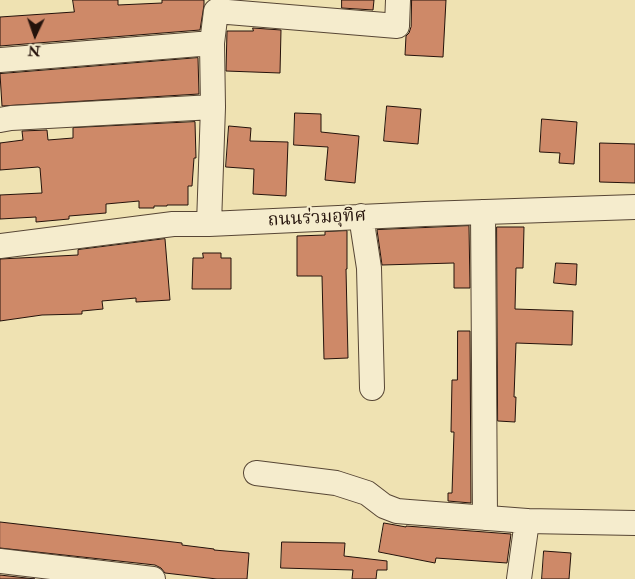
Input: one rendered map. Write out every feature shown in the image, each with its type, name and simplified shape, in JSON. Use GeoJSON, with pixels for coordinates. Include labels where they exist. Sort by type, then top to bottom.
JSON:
{"type":"FeatureCollection","features":[{"type":"Feature","properties":{"kind":"street"},"geometry":{"type":"LineString","coordinates":[[209,224],[213,107],[212,43],[216,11],[397,26],[398,0]]}},
{"type":"Feature","properties":{"kind":"street"},"geometry":{"type":"LineString","coordinates":[[0,60],[212,43]]}},
{"type":"Feature","properties":{"kind":"street"},"geometry":{"type":"LineString","coordinates":[[0,120],[213,107]]}},
{"type":"Feature","properties":{"kind":"street","name":"ถนนร่วมอุทิศ"},"geometry":{"type":"LineString","coordinates":[[0,246],[173,224],[635,207]]}},
{"type":"Feature","properties":{"kind":"street"},"geometry":{"type":"LineString","coordinates":[[483,212],[485,518]]}},
{"type":"Feature","properties":{"kind":"street"},"geometry":{"type":"LineString","coordinates":[[360,216],[368,268],[372,388]]}},
{"type":"Feature","properties":{"kind":"street"},"geometry":{"type":"LineString","coordinates":[[256,474],[336,483],[367,493],[384,506],[397,511],[527,521],[635,523]]}},
{"type":"Feature","properties":{"kind":"street"},"geometry":{"type":"LineString","coordinates":[[519,579],[527,521]]}},
{"type":"Feature","properties":{"kind":"street"},"geometry":{"type":"LineString","coordinates":[[0,561],[152,579]]}},
{"type":"Feature","properties":{"kind":"building"},"geometry":{"type":"Polygon","coordinates":[[[73,0],[118,0],[118,5],[162,3],[162,0],[204,0],[204,5],[200,30],[0,46],[0,17],[74,12],[73,0]]]}},
{"type":"Feature","properties":{"kind":"building"},"geometry":{"type":"Polygon","coordinates":[[[342,0],[374,0],[373,10],[342,8],[342,0]]]}},
{"type":"Feature","properties":{"kind":"building"},"geometry":{"type":"Polygon","coordinates":[[[412,0],[446,0],[443,57],[405,55],[406,36],[411,27],[412,0]]]}},
{"type":"Feature","properties":{"kind":"building"},"geometry":{"type":"Polygon","coordinates":[[[253,28],[281,30],[280,73],[226,71],[227,31],[253,31],[253,28]]]}},
{"type":"Feature","properties":{"kind":"building"},"geometry":{"type":"Polygon","coordinates":[[[198,58],[199,94],[2,106],[0,74],[198,58]]]}},
{"type":"Feature","properties":{"kind":"building"},"geometry":{"type":"Polygon","coordinates":[[[387,106],[421,109],[418,144],[384,141],[387,106]]]}},
{"type":"Feature","properties":{"kind":"building"},"geometry":{"type":"Polygon","coordinates":[[[295,113],[321,114],[321,132],[359,136],[355,183],[325,180],[328,147],[294,145],[295,113]]]}},
{"type":"Feature","properties":{"kind":"building"},"geometry":{"type":"Polygon","coordinates":[[[542,119],[577,122],[574,164],[559,163],[560,153],[540,152],[542,119]]]}},
{"type":"Feature","properties":{"kind":"building"},"geometry":{"type":"Polygon","coordinates":[[[195,122],[196,158],[194,158],[192,186],[188,186],[188,205],[139,208],[139,201],[106,204],[106,213],[69,216],[69,219],[36,222],[36,217],[0,219],[0,195],[42,193],[40,168],[0,170],[0,143],[23,140],[22,131],[47,130],[48,140],[73,138],[73,128],[195,122]]]}},
{"type":"Feature","properties":{"kind":"building"},"geometry":{"type":"Polygon","coordinates":[[[229,126],[251,128],[250,141],[288,142],[286,196],[253,194],[254,169],[226,167],[229,126]]]}},
{"type":"Feature","properties":{"kind":"building"},"geometry":{"type":"Polygon","coordinates":[[[600,143],[635,144],[635,183],[600,182],[600,143]]]}},
{"type":"Feature","properties":{"kind":"building"},"geometry":{"type":"Polygon","coordinates":[[[469,226],[470,288],[454,288],[454,263],[382,265],[377,230],[469,226]]]}},
{"type":"Feature","properties":{"kind":"building"},"geometry":{"type":"Polygon","coordinates":[[[497,227],[524,227],[523,268],[516,268],[515,309],[573,311],[572,345],[516,343],[515,422],[498,421],[497,227]]]}},
{"type":"Feature","properties":{"kind":"building"},"geometry":{"type":"Polygon","coordinates":[[[347,231],[348,358],[324,359],[322,276],[297,276],[297,236],[325,235],[325,232],[347,231]]]}},
{"type":"Feature","properties":{"kind":"building"},"geometry":{"type":"Polygon","coordinates":[[[165,239],[170,300],[136,302],[136,298],[102,301],[103,309],[82,311],[82,314],[42,315],[0,321],[0,259],[78,255],[78,250],[165,239]]]}},
{"type":"Feature","properties":{"kind":"building"},"geometry":{"type":"Polygon","coordinates":[[[203,253],[221,253],[221,258],[231,258],[231,289],[192,289],[193,258],[203,258],[203,253]]]}},
{"type":"Feature","properties":{"kind":"building"},"geometry":{"type":"Polygon","coordinates":[[[556,263],[577,264],[576,285],[554,283],[556,263]]]}},
{"type":"Feature","properties":{"kind":"building"},"geometry":{"type":"Polygon","coordinates":[[[458,331],[470,331],[471,503],[448,501],[448,493],[452,493],[454,432],[451,432],[452,380],[457,380],[458,331]]]}},
{"type":"Feature","properties":{"kind":"building"},"geometry":{"type":"Polygon","coordinates":[[[0,522],[182,543],[182,545],[214,550],[249,553],[247,579],[217,579],[165,573],[155,565],[0,548],[0,522]]]}},
{"type":"Feature","properties":{"kind":"building"},"geometry":{"type":"Polygon","coordinates":[[[384,523],[406,527],[511,534],[507,563],[436,558],[435,563],[379,552],[384,523]]]}},
{"type":"Feature","properties":{"kind":"building"},"geometry":{"type":"Polygon","coordinates":[[[282,542],[345,543],[344,556],[387,561],[387,570],[377,570],[376,579],[352,579],[353,570],[281,568],[282,542]]]}},
{"type":"Feature","properties":{"kind":"building"},"geometry":{"type":"Polygon","coordinates":[[[544,551],[571,553],[569,579],[542,579],[544,551]]]}},
{"type":"Feature","properties":{"kind":"building"},"geometry":{"type":"Polygon","coordinates":[[[0,575],[35,579],[0,579],[0,575]]]}}]}
